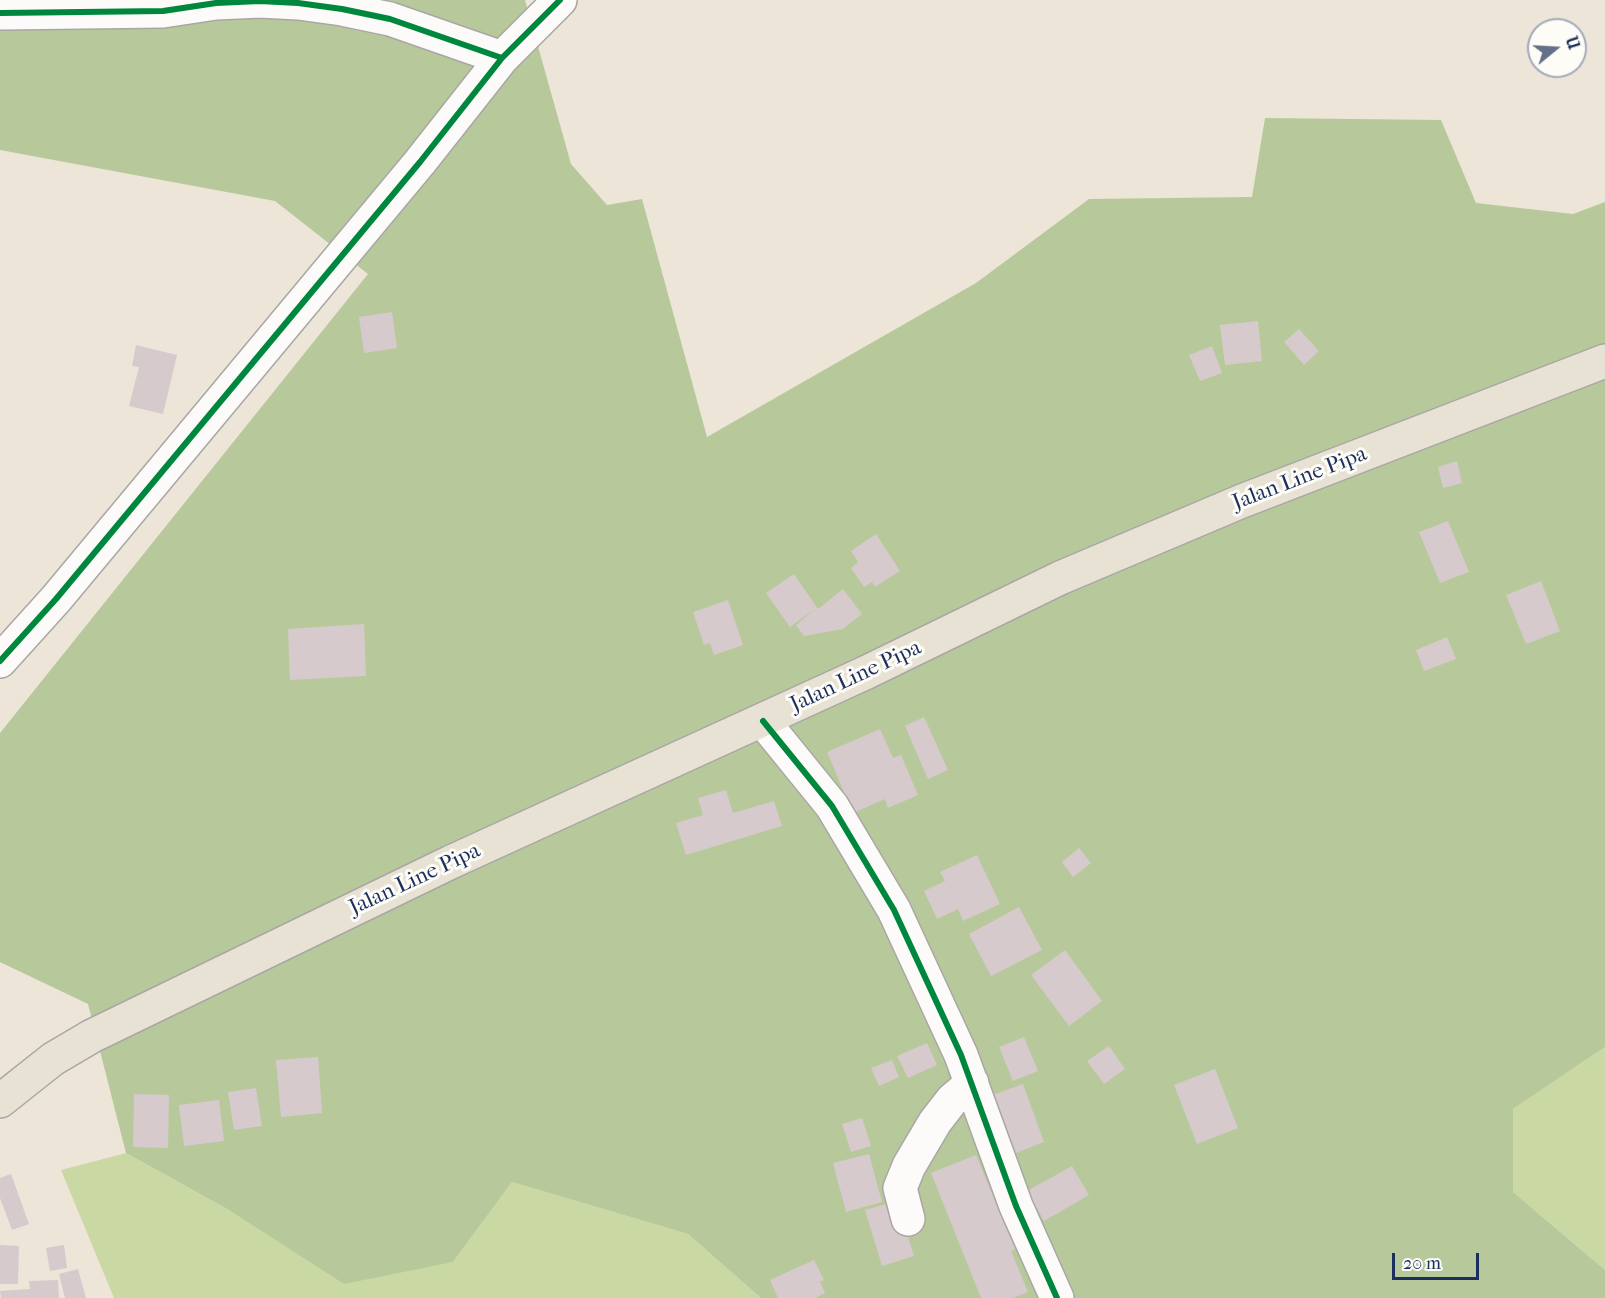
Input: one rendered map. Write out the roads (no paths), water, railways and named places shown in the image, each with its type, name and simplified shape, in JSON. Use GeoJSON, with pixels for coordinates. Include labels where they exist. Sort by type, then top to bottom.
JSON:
{"type":"FeatureCollection","features":[{"type":"Feature","properties":{"kind":"main road","name":"Jalan Line Pipa"},"geometry":{"type":"LineString","coordinates":[[0,1101],[53,1059],[92,1036],[452,862],[763,721],[1060,578],[1242,501],[1605,361]]}},
{"type":"Feature","properties":{"kind":"street"},"geometry":{"type":"LineString","coordinates":[[0,662],[56,599],[405,181],[502,58],[560,0]]}},
{"type":"Feature","properties":{"kind":"street"},"geometry":{"type":"LineString","coordinates":[[0,13],[163,11],[216,3],[260,1],[298,3],[390,19],[502,58]]}},
{"type":"Feature","properties":{"kind":"street"},"geometry":{"type":"LineString","coordinates":[[763,721],[832,806],[894,910],[972,1083],[1016,1206],[1057,1298]]}},
{"type":"Feature","properties":{"kind":"street"},"geometry":{"type":"LineString","coordinates":[[908,1219],[900,1188],[909,1166],[935,1122],[952,1100],[972,1083]]}}]}
